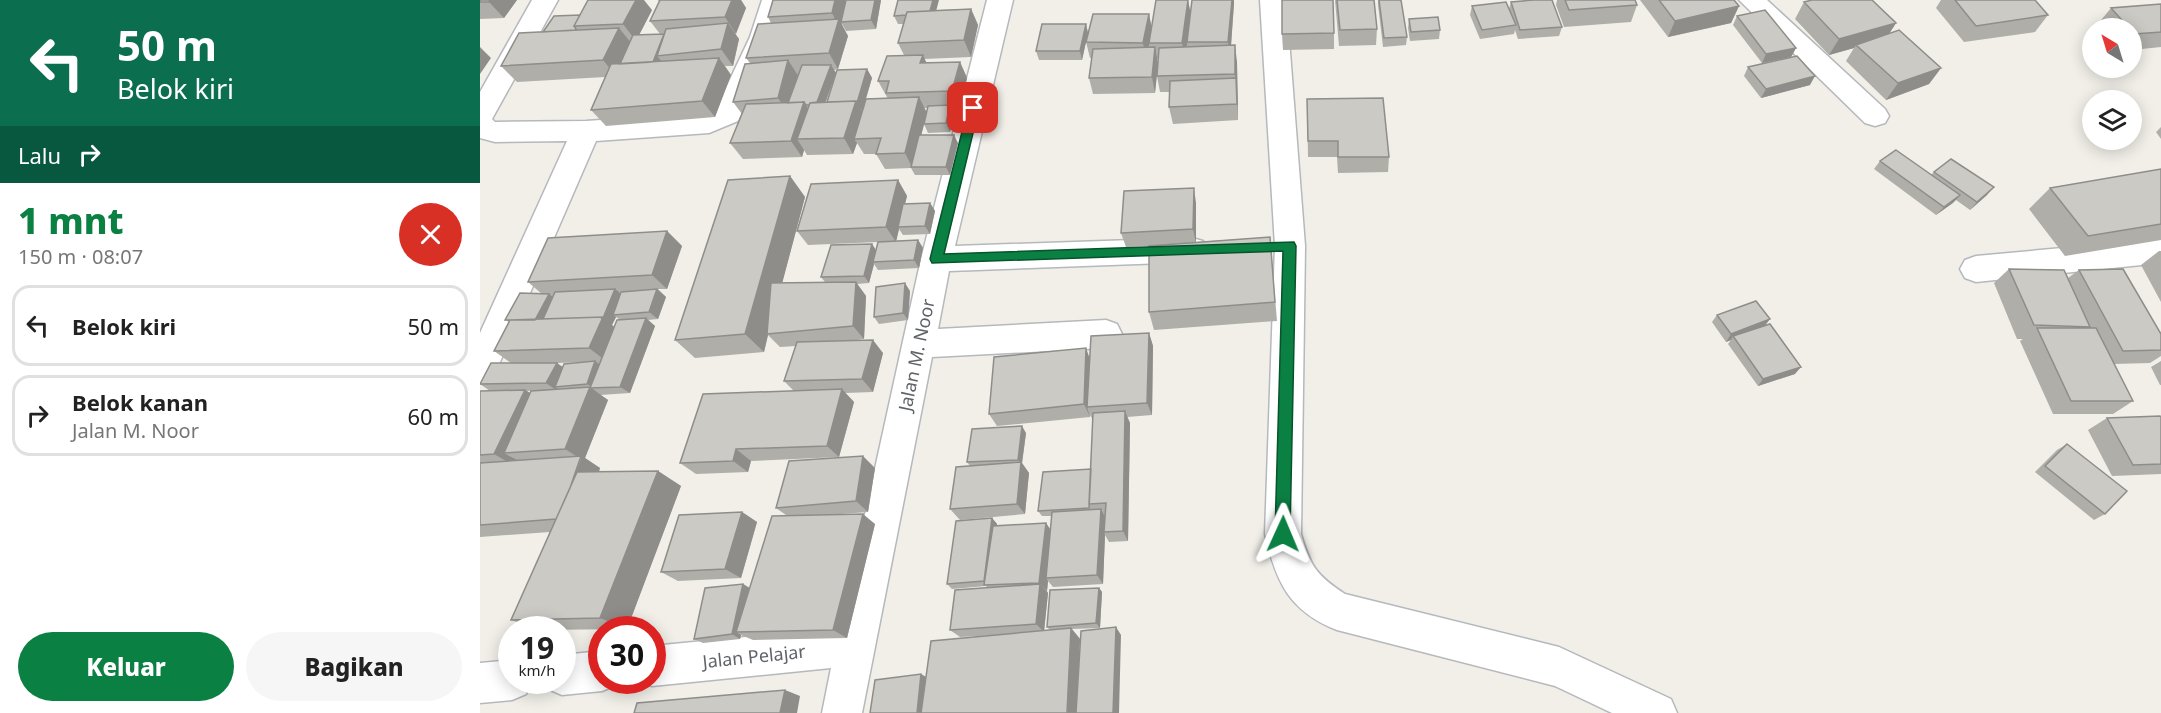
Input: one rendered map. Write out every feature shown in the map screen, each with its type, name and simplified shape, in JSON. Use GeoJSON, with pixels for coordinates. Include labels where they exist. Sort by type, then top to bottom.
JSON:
{"type":"FeatureCollection","features":[{"type":"Feature","properties":{"kind":"street"},"geometry":{"type":"LineString","coordinates":[[480,116],[545,0]]}},
{"type":"Feature","properties":{"kind":"street"},"geometry":{"type":"LineString","coordinates":[[480,123],[486,130],[495,132],[586,130],[709,123],[728,114],[763,38],[776,0]]}},
{"type":"Feature","properties":{"kind":"street","name":"Jalan M. Noor"},"geometry":{"type":"LineString","coordinates":[[842,713],[936,259],[1000,0]]}},
{"type":"Feature","properties":{"kind":"street"},"geometry":{"type":"LineString","coordinates":[[1273,0],[1274,246],[1283,534],[1292,570],[1307,592],[1337,611],[1559,667],[1657,713]]}},
{"type":"Feature","properties":{"kind":"street"},"geometry":{"type":"LineString","coordinates":[[1752,0],[1875,116]]}},
{"type":"Feature","properties":{"kind":"street"},"geometry":{"type":"LineString","coordinates":[[480,369],[586,130]]}},
{"type":"Feature","properties":{"kind":"street"},"geometry":{"type":"LineString","coordinates":[[936,259],[1215,249]]}},
{"type":"Feature","properties":{"kind":"street"},"geometry":{"type":"LineString","coordinates":[[1976,269],[2161,251]]}},
{"type":"Feature","properties":{"kind":"street"},"geometry":{"type":"LineString","coordinates":[[918,344],[1106,334]]}},
{"type":"Feature","properties":{"kind":"street","name":"Jalan Pelajar"},"geometry":{"type":"LineString","coordinates":[[666,665],[856,646]]}},
{"type":"Feature","properties":{"kind":"street"},"geometry":{"type":"LineString","coordinates":[[480,683],[498,681]]}},
{"type":"Feature","properties":{"kind":"building"},"geometry":{"type":"Polygon","coordinates":[[[588,0],[636,0],[623,24],[574,26],[588,0]]]}},
{"type":"Feature","properties":{"kind":"building"},"geometry":{"type":"Polygon","coordinates":[[[660,0],[732,0],[725,17],[650,21],[660,0]]]}},
{"type":"Feature","properties":{"kind":"building"},"geometry":{"type":"Polygon","coordinates":[[[773,0],[835,0],[832,13],[768,17],[773,0]]]}},
{"type":"Feature","properties":{"kind":"building"},"geometry":{"type":"Polygon","coordinates":[[[846,0],[875,0],[871,20],[841,22],[846,0]]]}},
{"type":"Feature","properties":{"kind":"building"},"geometry":{"type":"Polygon","coordinates":[[[898,0],[933,0],[930,11],[907,12],[906,15],[894,16],[898,0]]]}},
{"type":"Feature","properties":{"kind":"building"},"geometry":{"type":"Polygon","coordinates":[[[1156,0],[1188,0],[1182,43],[1149,43],[1156,0]]]}},
{"type":"Feature","properties":{"kind":"building"},"geometry":{"type":"Polygon","coordinates":[[[1192,0],[1232,0],[1228,42],[1187,42],[1192,0]]]}},
{"type":"Feature","properties":{"kind":"building"},"geometry":{"type":"Polygon","coordinates":[[[1282,0],[1333,0],[1334,33],[1282,34],[1282,0]]]}},
{"type":"Feature","properties":{"kind":"building"},"geometry":{"type":"Polygon","coordinates":[[[1337,0],[1374,0],[1377,29],[1340,30],[1337,0]]]}},
{"type":"Feature","properties":{"kind":"building"},"geometry":{"type":"Polygon","coordinates":[[[1379,0],[1401,0],[1407,37],[1384,38],[1379,0]]]}},
{"type":"Feature","properties":{"kind":"building"},"geometry":{"type":"Polygon","coordinates":[[[1552,0],[1562,27],[1520,30],[1511,2],[1552,0]]]}},
{"type":"Feature","properties":{"kind":"building"},"geometry":{"type":"Polygon","coordinates":[[[1565,0],[1635,0],[1637,5],[1569,10],[1565,0]]]}},
{"type":"Feature","properties":{"kind":"building"},"geometry":{"type":"Polygon","coordinates":[[[1659,0],[1734,0],[1739,6],[1675,21],[1659,0]]]}},
{"type":"Feature","properties":{"kind":"building"},"geometry":{"type":"Polygon","coordinates":[[[1872,0],[1896,23],[1839,39],[1804,2],[1872,0]]]}},
{"type":"Feature","properties":{"kind":"building"},"geometry":{"type":"Polygon","coordinates":[[[1955,0],[2035,0],[2048,15],[1976,26],[1955,0]]]}},
{"type":"Feature","properties":{"kind":"building"},"geometry":{"type":"Polygon","coordinates":[[[1506,2],[1516,25],[1482,30],[1472,6],[1506,2]]]}},
{"type":"Feature","properties":{"kind":"building"},"geometry":{"type":"Polygon","coordinates":[[[2161,4],[2161,32],[2142,33],[2142,18],[2120,18],[2111,8],[2161,4]]]}},
{"type":"Feature","properties":{"kind":"building"},"geometry":{"type":"Polygon","coordinates":[[[971,9],[964,40],[898,43],[907,12],[971,9]]]}},
{"type":"Feature","properties":{"kind":"building"},"geometry":{"type":"Polygon","coordinates":[[[1765,10],[1796,48],[1766,54],[1737,16],[1765,10]]]}},
{"type":"Feature","properties":{"kind":"building"},"geometry":{"type":"Polygon","coordinates":[[[1093,14],[1149,14],[1143,43],[1086,42],[1093,14]]]}},
{"type":"Feature","properties":{"kind":"building"},"geometry":{"type":"Polygon","coordinates":[[[580,15],[574,26],[575,30],[543,32],[554,16],[580,15]]]}},
{"type":"Feature","properties":{"kind":"building"},"geometry":{"type":"Polygon","coordinates":[[[1438,17],[1440,30],[1411,32],[1409,19],[1438,17]]]}},
{"type":"Feature","properties":{"kind":"building"},"geometry":{"type":"Polygon","coordinates":[[[839,19],[829,53],[746,58],[758,24],[839,19]]]}},
{"type":"Feature","properties":{"kind":"building"},"geometry":{"type":"Polygon","coordinates":[[[728,23],[721,49],[657,56],[666,29],[728,23]]]}},
{"type":"Feature","properties":{"kind":"building"},"geometry":{"type":"Polygon","coordinates":[[[1042,24],[1086,24],[1080,51],[1036,51],[1042,24]]]}},
{"type":"Feature","properties":{"kind":"building"},"geometry":{"type":"Polygon","coordinates":[[[619,28],[603,60],[501,66],[519,33],[619,28]]]}},
{"type":"Feature","properties":{"kind":"building"},"geometry":{"type":"Polygon","coordinates":[[[1899,30],[1941,68],[1898,83],[1856,45],[1899,30]]]}},
{"type":"Feature","properties":{"kind":"building"},"geometry":{"type":"Polygon","coordinates":[[[664,34],[653,62],[620,64],[633,35],[664,34]]]}},
{"type":"Feature","properties":{"kind":"building"},"geometry":{"type":"Polygon","coordinates":[[[1235,45],[1235,74],[1157,76],[1159,48],[1235,45]]]}},
{"type":"Feature","properties":{"kind":"building"},"geometry":{"type":"Polygon","coordinates":[[[1155,47],[1152,77],[1089,78],[1093,49],[1155,47]]]}},
{"type":"Feature","properties":{"kind":"building"},"geometry":{"type":"Polygon","coordinates":[[[923,55],[920,63],[960,62],[952,91],[886,93],[889,81],[878,81],[887,56],[923,55]]]}},
{"type":"Feature","properties":{"kind":"building"},"geometry":{"type":"Polygon","coordinates":[[[1797,56],[1815,76],[1766,89],[1748,67],[1797,56]]]}},
{"type":"Feature","properties":{"kind":"building"},"geometry":{"type":"Polygon","coordinates":[[[719,58],[702,101],[591,110],[611,64],[719,58]]]}},
{"type":"Feature","properties":{"kind":"building"},"geometry":{"type":"Polygon","coordinates":[[[788,60],[778,98],[733,102],[745,64],[788,60]]]}},
{"type":"Feature","properties":{"kind":"building"},"geometry":{"type":"Polygon","coordinates":[[[802,65],[831,65],[817,102],[809,105],[804,102],[788,103],[802,65]]]}},
{"type":"Feature","properties":{"kind":"building"},"geometry":{"type":"Polygon","coordinates":[[[867,69],[857,103],[856,101],[827,102],[837,70],[867,69]]]}},
{"type":"Feature","properties":{"kind":"building"},"geometry":{"type":"Polygon","coordinates":[[[1236,78],[1237,104],[1169,107],[1170,81],[1236,78]]]}},
{"type":"Feature","properties":{"kind":"building"},"geometry":{"type":"Polygon","coordinates":[[[919,97],[905,153],[876,154],[881,138],[854,139],[866,99],[919,97]]]}},
{"type":"Feature","properties":{"kind":"building"},"geometry":{"type":"Polygon","coordinates":[[[1383,98],[1389,157],[1338,157],[1338,141],[1308,141],[1307,99],[1383,98]]]}},
{"type":"Feature","properties":{"kind":"building"},"geometry":{"type":"Polygon","coordinates":[[[856,101],[844,138],[797,139],[810,103],[856,101]]]}},
{"type":"Feature","properties":{"kind":"building"},"geometry":{"type":"Polygon","coordinates":[[[804,102],[791,141],[730,143],[746,104],[804,102]]]}},
{"type":"Feature","properties":{"kind":"building"},"geometry":{"type":"Polygon","coordinates":[[[950,105],[946,123],[924,124],[928,106],[950,105]]]}},
{"type":"Feature","properties":{"kind":"building"},"geometry":{"type":"Polygon","coordinates":[[[919,135],[954,135],[946,167],[911,167],[919,135]]]}},
{"type":"Feature","properties":{"kind":"building"},"geometry":{"type":"Polygon","coordinates":[[[1896,150],[1960,195],[1944,207],[1880,161],[1896,150]]]}},
{"type":"Feature","properties":{"kind":"building"},"geometry":{"type":"Polygon","coordinates":[[[1951,159],[1994,187],[1977,202],[1934,172],[1951,159]]]}},
{"type":"Feature","properties":{"kind":"building"},"geometry":{"type":"Polygon","coordinates":[[[2161,169],[2161,224],[2088,236],[2050,188],[2161,169]]]}},
{"type":"Feature","properties":{"kind":"building"},"geometry":{"type":"Polygon","coordinates":[[[790,176],[745,334],[675,340],[728,180],[790,176]]]}},
{"type":"Feature","properties":{"kind":"building"},"geometry":{"type":"Polygon","coordinates":[[[898,180],[886,227],[797,231],[811,184],[898,180]]]}},
{"type":"Feature","properties":{"kind":"building"},"geometry":{"type":"Polygon","coordinates":[[[1194,188],[1193,229],[1121,233],[1124,191],[1194,188]]]}},
{"type":"Feature","properties":{"kind":"building"},"geometry":{"type":"Polygon","coordinates":[[[930,203],[925,226],[898,227],[903,204],[930,203]]]}},
{"type":"Feature","properties":{"kind":"building"},"geometry":{"type":"Polygon","coordinates":[[[667,231],[652,275],[528,282],[548,238],[667,231]]]}},
{"type":"Feature","properties":{"kind":"building"},"geometry":{"type":"Polygon","coordinates":[[[1270,237],[1275,302],[1149,312],[1149,246],[1270,237]]]}},
{"type":"Feature","properties":{"kind":"building"},"geometry":{"type":"Polygon","coordinates":[[[918,240],[914,260],[873,262],[878,242],[918,240]]]}},
{"type":"Feature","properties":{"kind":"building"},"geometry":{"type":"Polygon","coordinates":[[[872,244],[864,276],[821,277],[831,245],[872,244]]]}},
{"type":"Feature","properties":{"kind":"building"},"geometry":{"type":"Polygon","coordinates":[[[2009,269],[2064,270],[2090,327],[2034,325],[2009,269]]]}},
{"type":"Feature","properties":{"kind":"building"},"geometry":{"type":"Polygon","coordinates":[[[2123,269],[2161,334],[2161,350],[2123,351],[2079,270],[2123,269]]]}},
{"type":"Feature","properties":{"kind":"building"},"geometry":{"type":"Polygon","coordinates":[[[856,282],[853,326],[767,334],[771,283],[856,282]]]}},
{"type":"Feature","properties":{"kind":"building"},"geometry":{"type":"Polygon","coordinates":[[[905,283],[903,313],[874,317],[876,287],[905,283]]]}},
{"type":"Feature","properties":{"kind":"building"},"geometry":{"type":"Polygon","coordinates":[[[615,289],[603,318],[543,319],[555,292],[615,289]]]}},
{"type":"Feature","properties":{"kind":"building"},"geometry":{"type":"Polygon","coordinates":[[[657,289],[649,312],[613,315],[621,292],[657,289]]]}},
{"type":"Feature","properties":{"kind":"building"},"geometry":{"type":"Polygon","coordinates":[[[520,293],[549,294],[535,320],[505,320],[520,293]]]}},
{"type":"Feature","properties":{"kind":"building"},"geometry":{"type":"Polygon","coordinates":[[[1756,301],[1770,319],[1731,334],[1717,315],[1756,301]]]}},
{"type":"Feature","properties":{"kind":"building"},"geometry":{"type":"Polygon","coordinates":[[[603,317],[589,348],[494,351],[510,320],[603,317]]]}},
{"type":"Feature","properties":{"kind":"building"},"geometry":{"type":"Polygon","coordinates":[[[646,318],[620,387],[590,388],[617,320],[646,318]]]}},
{"type":"Feature","properties":{"kind":"building"},"geometry":{"type":"Polygon","coordinates":[[[1770,324],[1801,367],[1763,379],[1733,336],[1770,324]]]}},
{"type":"Feature","properties":{"kind":"building"},"geometry":{"type":"Polygon","coordinates":[[[2037,328],[2096,328],[2133,401],[2071,401],[2037,328]]]}},
{"type":"Feature","properties":{"kind":"building"},"geometry":{"type":"Polygon","coordinates":[[[1149,333],[1147,403],[1087,407],[1091,336],[1149,333]]]}},
{"type":"Feature","properties":{"kind":"building"},"geometry":{"type":"Polygon","coordinates":[[[873,340],[862,379],[784,381],[797,342],[873,340]]]}},
{"type":"Feature","properties":{"kind":"building"},"geometry":{"type":"Polygon","coordinates":[[[1086,348],[1084,404],[989,414],[994,357],[1086,348]]]}},
{"type":"Feature","properties":{"kind":"building"},"geometry":{"type":"Polygon","coordinates":[[[595,361],[587,384],[555,387],[564,364],[595,361]]]}},
{"type":"Feature","properties":{"kind":"building"},"geometry":{"type":"Polygon","coordinates":[[[491,363],[557,363],[546,383],[480,384],[491,363]]]}},
{"type":"Feature","properties":{"kind":"building"},"geometry":{"type":"Polygon","coordinates":[[[590,387],[565,449],[504,453],[531,391],[590,387]]]}},
{"type":"Feature","properties":{"kind":"building"},"geometry":{"type":"Polygon","coordinates":[[[842,389],[827,446],[736,449],[733,461],[680,463],[703,394],[842,389]]]}},
{"type":"Feature","properties":{"kind":"building"},"geometry":{"type":"Polygon","coordinates":[[[525,390],[494,454],[480,455],[480,391],[525,390]]]}},
{"type":"Feature","properties":{"kind":"building"},"geometry":{"type":"Polygon","coordinates":[[[1125,411],[1123,531],[1104,532],[1106,503],[1089,504],[1093,413],[1125,411]]]}},
{"type":"Feature","properties":{"kind":"building"},"geometry":{"type":"Polygon","coordinates":[[[2160,416],[2161,464],[2133,465],[2107,418],[2160,416]]]}},
{"type":"Feature","properties":{"kind":"building"},"geometry":{"type":"Polygon","coordinates":[[[1022,426],[1018,460],[967,462],[972,429],[1022,426]]]}},
{"type":"Feature","properties":{"kind":"building"},"geometry":{"type":"Polygon","coordinates":[[[2067,444],[2127,491],[2105,514],[2045,466],[2067,444]]]}},
{"type":"Feature","properties":{"kind":"building"},"geometry":{"type":"Polygon","coordinates":[[[581,456],[556,519],[480,525],[480,463],[581,456]]]}},
{"type":"Feature","properties":{"kind":"building"},"geometry":{"type":"Polygon","coordinates":[[[863,456],[856,501],[776,508],[789,461],[863,456]]]}},
{"type":"Feature","properties":{"kind":"building"},"geometry":{"type":"Polygon","coordinates":[[[1021,462],[1017,504],[950,509],[956,467],[1021,462]]]}},
{"type":"Feature","properties":{"kind":"building"},"geometry":{"type":"Polygon","coordinates":[[[1091,469],[1089,508],[1038,511],[1043,472],[1091,469]]]}},
{"type":"Feature","properties":{"kind":"building"},"geometry":{"type":"Polygon","coordinates":[[[658,471],[601,616],[576,619],[576,616],[513,616],[577,472],[658,471]]]}},
{"type":"Feature","properties":{"kind":"building"},"geometry":{"type":"Polygon","coordinates":[[[1101,509],[1097,575],[1046,578],[1052,512],[1101,509]]]}},
{"type":"Feature","properties":{"kind":"building"},"geometry":{"type":"Polygon","coordinates":[[[742,512],[725,569],[661,572],[679,515],[742,512]]]}},
{"type":"Feature","properties":{"kind":"building"},"geometry":{"type":"Polygon","coordinates":[[[863,514],[833,630],[736,632],[772,516],[863,514]]]}},
{"type":"Feature","properties":{"kind":"building"},"geometry":{"type":"Polygon","coordinates":[[[992,518],[984,581],[947,584],[956,521],[992,518]]]}},
{"type":"Feature","properties":{"kind":"building"},"geometry":{"type":"Polygon","coordinates":[[[1046,523],[1039,583],[984,585],[993,526],[1046,523]]]}},
{"type":"Feature","properties":{"kind":"building"},"geometry":{"type":"Polygon","coordinates":[[[743,584],[732,634],[694,639],[705,588],[743,584]]]}},
{"type":"Feature","properties":{"kind":"building"},"geometry":{"type":"Polygon","coordinates":[[[1040,584],[1036,624],[950,630],[955,590],[1040,584]]]}},
{"type":"Feature","properties":{"kind":"building"},"geometry":{"type":"Polygon","coordinates":[[[1099,588],[1096,623],[1047,627],[1050,590],[1099,588]]]}},
{"type":"Feature","properties":{"kind":"building"},"geometry":{"type":"Polygon","coordinates":[[[1116,627],[1113,713],[1076,713],[1081,631],[1116,627]]]}},
{"type":"Feature","properties":{"kind":"building"},"geometry":{"type":"Polygon","coordinates":[[[1071,628],[1067,713],[921,713],[931,641],[1071,628]]]}},
{"type":"Feature","properties":{"kind":"building"},"geometry":{"type":"Polygon","coordinates":[[[921,674],[917,713],[870,713],[875,680],[921,674]]]}},
{"type":"Feature","properties":{"kind":"building"},"geometry":{"type":"Polygon","coordinates":[[[785,690],[780,713],[634,713],[637,703],[785,690]]]}},
{"type":"Feature","properties":{"kind":"route"},"geometry":{"type":"LineString","coordinates":[[973,108],[936,259],[1290,246],[1283,534]]}}]}
